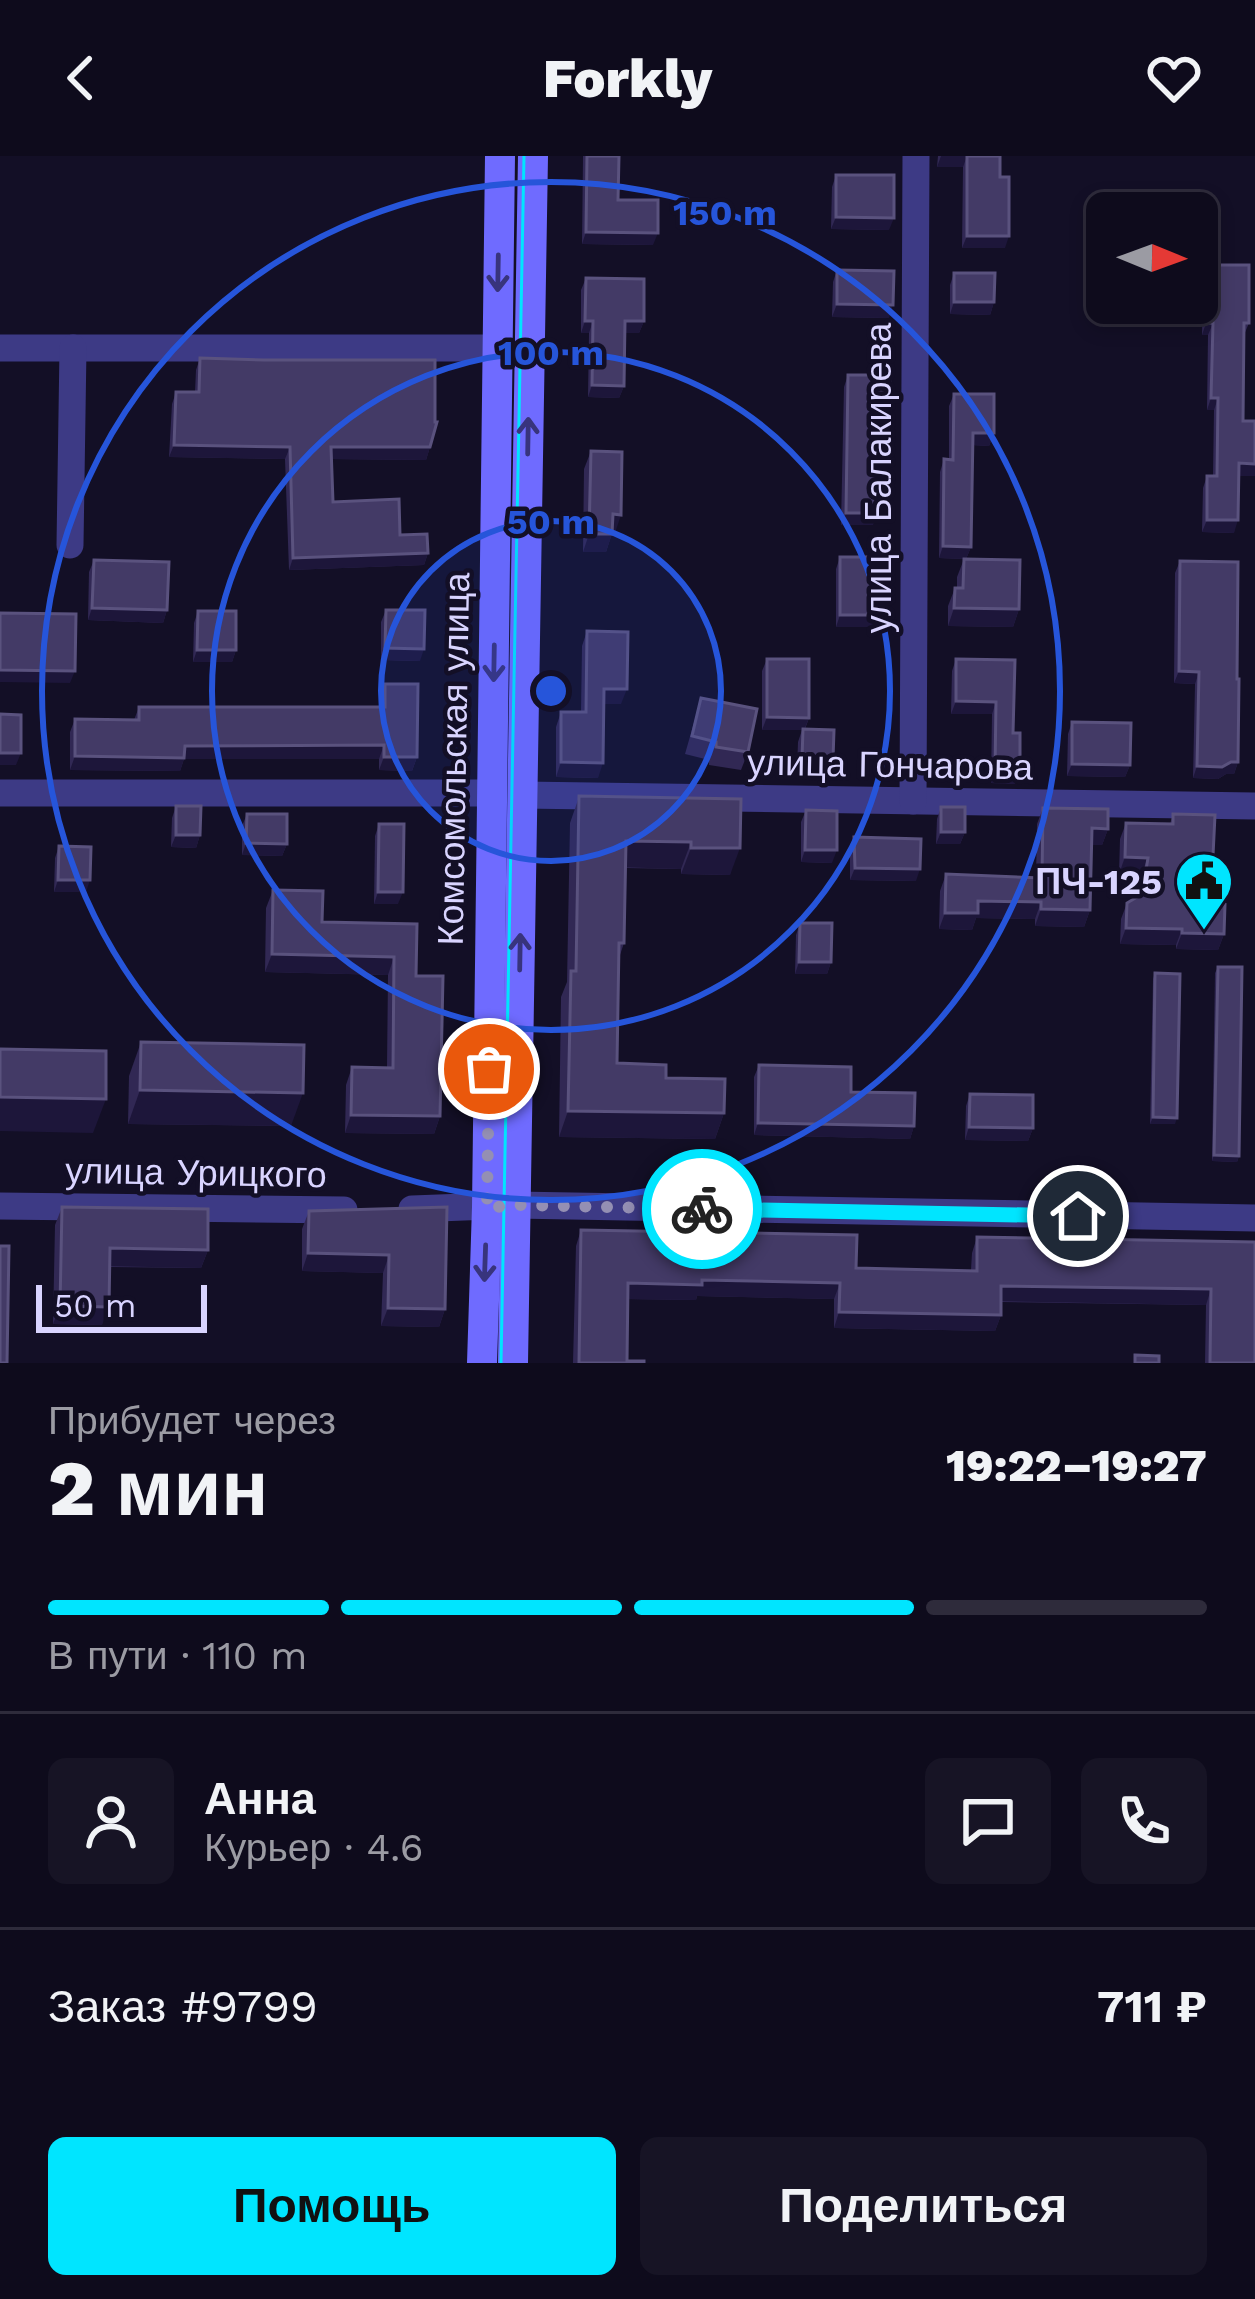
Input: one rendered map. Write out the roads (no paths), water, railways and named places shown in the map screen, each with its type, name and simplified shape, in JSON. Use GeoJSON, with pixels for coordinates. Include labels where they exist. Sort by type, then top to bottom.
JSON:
{"type":"FeatureCollection","features":[{"type":"Feature","properties":{"kind":"main road","name":"Комсомольская улица"},"geometry":{"type":"LineString","coordinates":[[500,156],[497,349],[508,794]]}},
{"type":"Feature","properties":{"kind":"main road","name":"Комсомольская улица"},"geometry":{"type":"LineString","coordinates":[[513,1363],[501,1206],[508,794],[532,156]]}},
{"type":"Feature","properties":{"kind":"main road","name":"Комсомольская улица"},"geometry":{"type":"LineString","coordinates":[[482,1363],[501,1206]]}},
{"type":"Feature","properties":{"kind":"street","name":"улица Балакирева"},"geometry":{"type":"LineString","coordinates":[[913,801],[916,156]]}},
{"type":"Feature","properties":{"kind":"street"},"geometry":{"type":"LineString","coordinates":[[0,348],[497,349]]}},
{"type":"Feature","properties":{"kind":"street"},"geometry":{"type":"LineString","coordinates":[[70,545],[73,348]]}},
{"type":"Feature","properties":{"kind":"street","name":"улица Гончарова"},"geometry":{"type":"LineString","coordinates":[[0,793],[508,794],[1255,806]]}},
{"type":"Feature","properties":{"kind":"street","name":"улица Урицкого"},"geometry":{"type":"LineString","coordinates":[[0,1206],[311,1211],[501,1206],[1255,1218]]}},
{"type":"Feature","properties":{"kind":"tram line"},"geometry":{"type":"LineString","coordinates":[[501,1363],[524,156]]}},
{"type":"Feature","properties":{"kind":"place","name":"ПЧ-125"},"geometry":{"type":"Point","coordinates":[1204,932]}}]}
